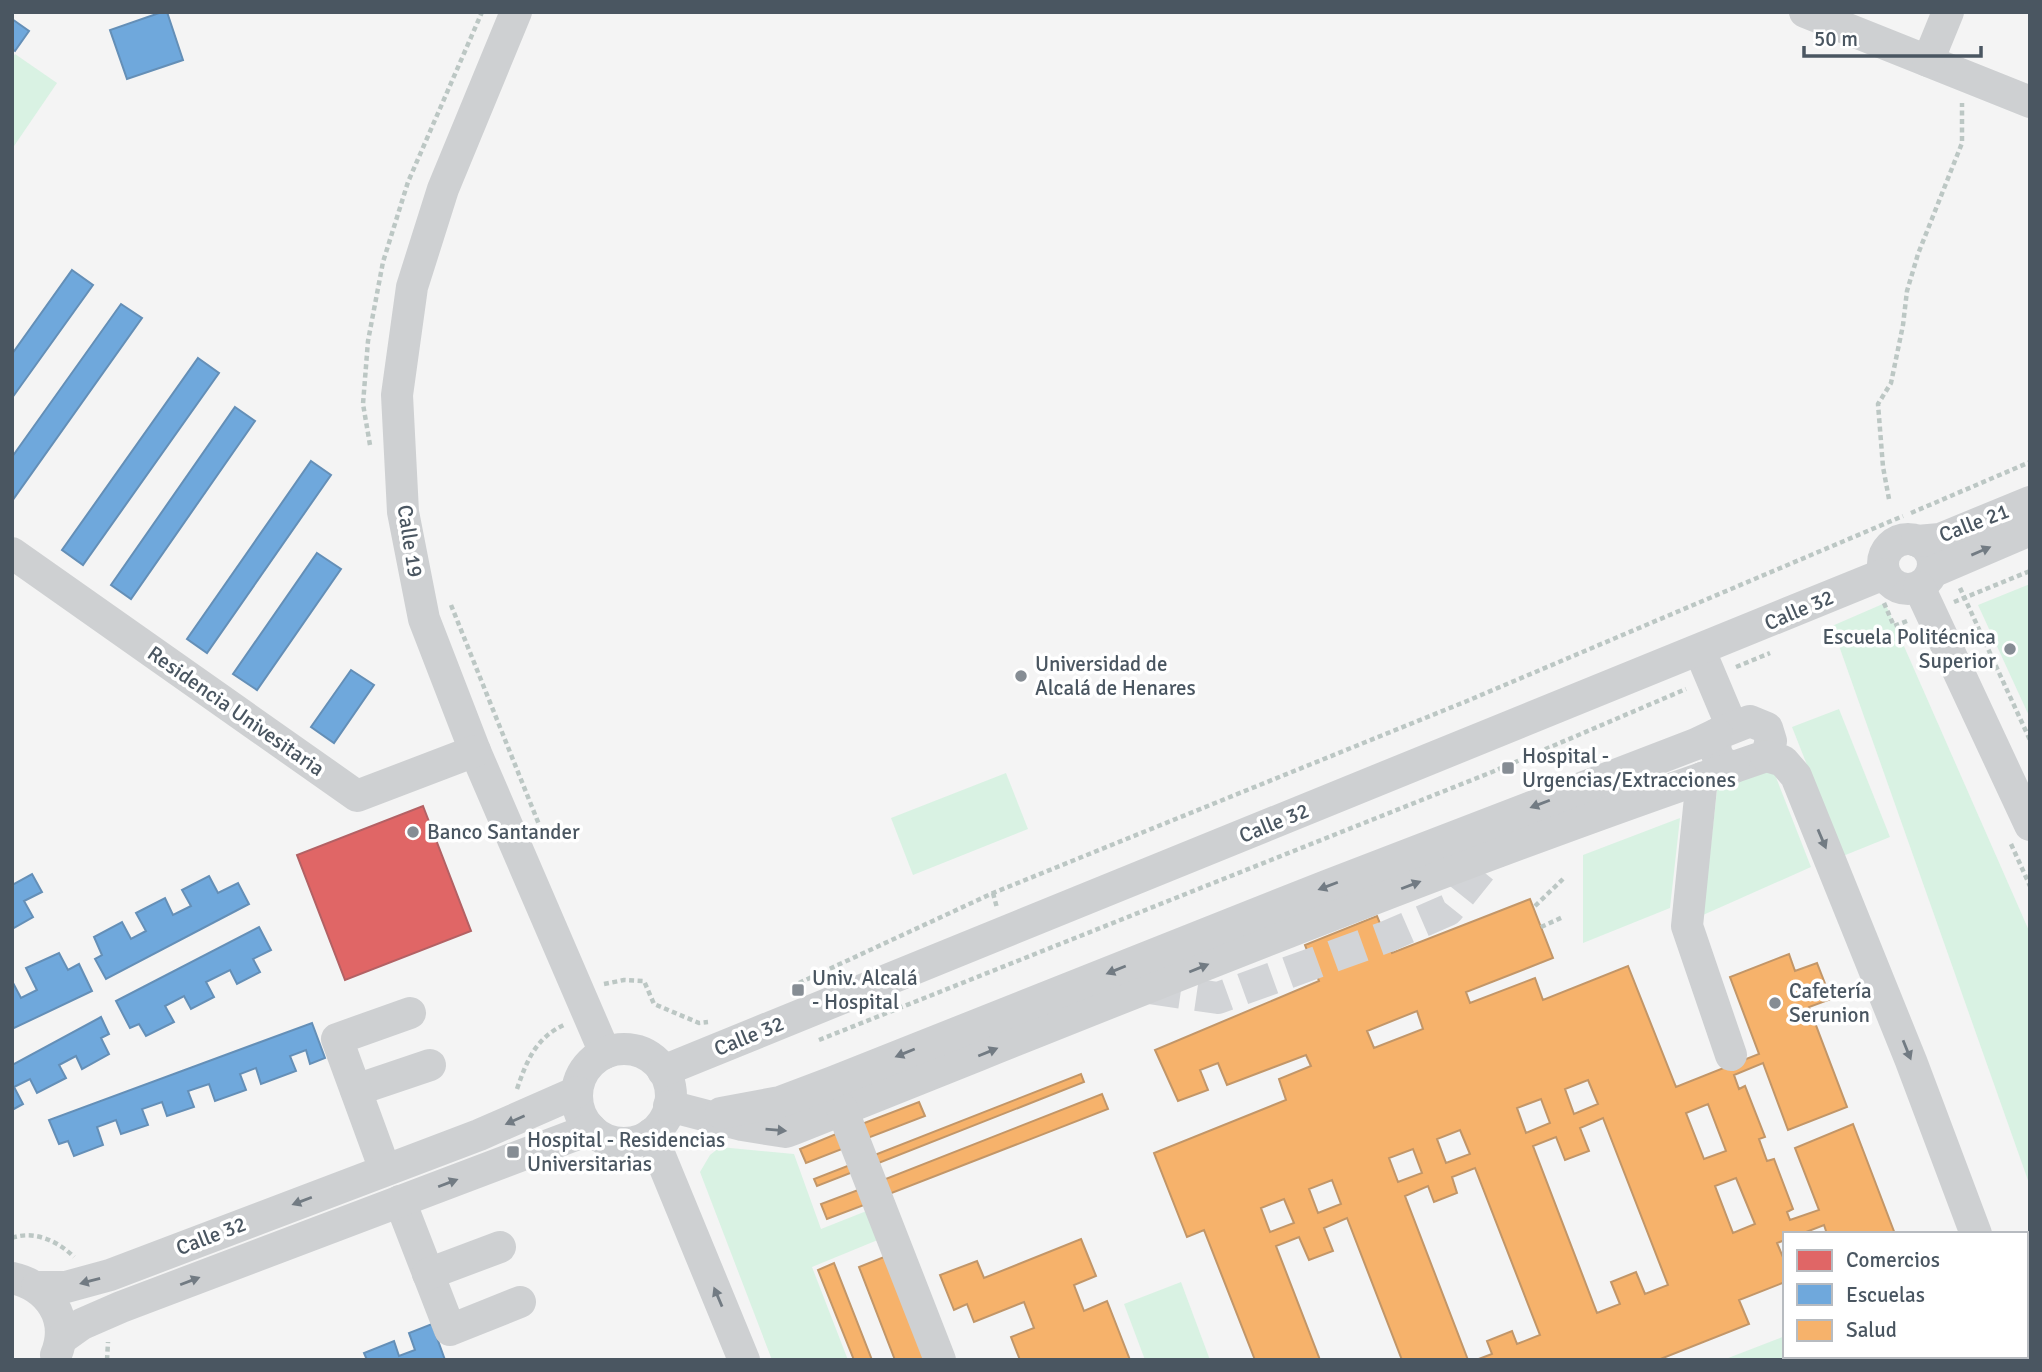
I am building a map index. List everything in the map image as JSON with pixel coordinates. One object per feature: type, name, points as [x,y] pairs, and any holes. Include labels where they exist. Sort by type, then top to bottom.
[{"type":"street","name":"Calle 19","points":[[516,12],[443,189],[412,287],[397,395],[403,512],[424,619],[475,751],[604,1053]]},
{"type":"street","points":[[1928,61],[1948,12]]},
{"type":"street","points":[[1813,14],[2030,102]]},
{"type":"street","name":"Calle 21","points":[[1931,569],[2030,502]]},
{"type":"street","name":"Calle 21","points":[[1931,569],[2030,530]]},
{"type":"street","points":[[1931,569],[1909,590],[1890,583],[1884,575],[1882,565],[1889,547],[1897,541],[1907,539],[1931,569],[2030,825]]},
{"type":"street","name":"Residencia Univesitaria","points":[[12,553],[357,796],[475,751]]},
{"type":"street","name":"Calle 32","points":[[663,1071],[1705,664],[1884,575]]},
{"type":"street","points":[[1705,664],[1724,730],[1715,749],[1720,762],[1734,767]]},
{"type":"street","points":[[709,1115],[780,1102],[833,1082],[1750,721],[1767,728],[1771,741],[1766,756]]},
{"type":"street","points":[[669,1106],[742,1125],[786,1132],[1334,914],[1766,756],[1783,761],[1796,776],[1912,1061],[1975,1232]]},
{"type":"street","points":[[1702,778],[1686,926],[1731,1055]]},
{"type":"street","points":[[385,1170],[337,1039],[410,1013]]},
{"type":"street","points":[[631,1049],[655,1060],[663,1071],[671,1094],[669,1106],[665,1117],[640,1138],[615,1142],[602,1137],[583,1119],[577,1092],[586,1069],[604,1053],[631,1049]]},
{"type":"street","points":[[356,1090],[429,1065]]},
{"type":"street","name":"Calle 32","points":[[24,1282],[66,1287],[110,1275],[479,1135],[577,1092]]},
{"type":"street","points":[[842,1109],[940,1360]]},
{"type":"street","name":"Calle 32","points":[[57,1349],[82,1324],[121,1307],[591,1129]]},
{"type":"street","points":[[640,1138],[722,1360]]},
{"type":"street","points":[[640,1138],[744,1360]]},
{"type":"street","points":[[400,1201],[450,1329],[520,1302]]},
{"type":"street","points":[[428,1274],[500,1247]]},
{"type":"street","points":[[24,1282],[48,1297],[56,1309],[61,1324],[57,1349]]},
{"type":"path","points":[[1889,499],[1883,467],[1878,404],[1891,383],[1907,291],[1918,254],[1962,143],[1962,92]]},
{"type":"path","points":[[796,985],[992,892],[1467,701],[2030,462]]},
{"type":"path","points":[[1874,608],[1885,603],[1894,626],[1931,569],[1927,506]]},
{"type":"path","points":[[1931,569],[1964,598],[2030,740]]},
{"type":"path","points":[[1931,569],[1964,598]]},
{"type":"path","points":[[1964,598],[2030,571]]},
{"type":"path","points":[[450,603],[542,832]]},
{"type":"path","points":[[813,1042],[1466,782],[1705,664],[1772,652]]},
{"type":"path","points":[[1535,906],[1563,879]]},
{"type":"path","points":[[1541,927],[1563,917]]},
{"type":"path","points":[[515,1095],[531,1053],[550,1031],[586,1007],[605,983],[624,979],[644,981],[654,1004],[699,1023],[710,1022]]},
{"type":"path","points":[[12,1238],[24,1234],[56,1241],[73,1255],[78,1263]]},
{"type":"green space","points":[[15,54],[57,83],[12,149],[12,58]]},
{"type":"green space","points":[[2030,584],[2030,718],[1978,605]]},
{"type":"green space","points":[[1885,603],[2030,933],[2030,1186],[1832,626]]},
{"type":"green space","points":[[1839,709],[1890,837],[1843,856],[1792,727]]},
{"type":"green space","points":[[1772,767],[1811,867],[1703,915],[1717,790]]},
{"type":"green space","points":[[1006,773],[1028,829],[913,875],[891,818]]},
{"type":"green space","points":[[1680,818],[1670,908],[1583,943],[1583,855]]},
{"type":"green space","points":[[720,1147],[794,1154],[821,1229],[874,1208],[885,1237],[812,1267],[848,1360],[772,1360],[700,1172],[710,1155]]},
{"type":"green space","points":[[1181,1282],[1210,1360],[1145,1360],[1124,1304]]},
{"type":"green space","points":[[1783,1337],[1783,1358],[1937,1360],[1723,1360]]},
{"type":"building: Comercios","points":[[423,806],[471,931],[345,980],[297,855]]},
{"type":"building: Escuelas","points":[[167,12],[183,60],[127,79],[110,30]]},
{"type":"building: Escuelas","points":[[12,19],[29,31],[15,51],[12,49]]},
{"type":"building: Escuelas","points":[[72,270],[93,285],[12,398],[12,354]]},
{"type":"building: Escuelas","points":[[121,304],[142,318],[12,501],[12,457]]},
{"type":"building: Escuelas","points":[[198,358],[219,373],[83,565],[62,550]]},
{"type":"building: Escuelas","points":[[235,407],[255,421],[131,599],[111,585]]},
{"type":"building: Escuelas","points":[[311,461],[331,475],[207,653],[187,639]]},
{"type":"building: Escuelas","points":[[317,553],[341,569],[257,690],[233,674]]},
{"type":"building: Escuelas","points":[[351,670],[374,685],[334,743],[311,727]]},
{"type":"building: Escuelas","points":[[32,874],[42,892],[24,901],[33,917],[12,929],[12,885]]},
{"type":"building: Escuelas","points":[[209,876],[218,893],[238,883],[249,904],[106,979],[95,959],[102,955],[94,937],[122,922],[131,939],[146,931],[136,913],[165,898],[173,915],[191,906],[182,890]]},
{"type":"building: Escuelas","points":[[259,927],[271,950],[253,959],[260,972],[237,984],[230,970],[206,982],[214,997],[191,1009],[184,996],[165,1006],[174,1022],[146,1036],[139,1024],[130,1028],[116,1001]]},
{"type":"building: Escuelas","points":[[59,953],[68,970],[79,964],[92,991],[12,1029],[12,981],[21,998],[37,990],[26,968]]},
{"type":"building: Escuelas","points":[[101,1017],[109,1034],[101,1038],[109,1054],[82,1069],[76,1056],[59,1065],[66,1078],[37,1093],[30,1079],[14,1087],[23,1104],[12,1110],[12,1065]]},
{"type":"building: Escuelas","points":[[312,1023],[325,1058],[310,1064],[306,1050],[290,1056],[296,1071],[261,1084],[256,1068],[240,1074],[246,1090],[215,1101],[209,1084],[188,1091],[194,1107],[167,1116],[162,1102],[142,1109],[148,1125],[121,1134],[116,1120],[97,1127],[103,1145],[74,1156],[68,1141],[59,1144],[49,1120]]},
{"type":"building: Escuelas","points":[[432,1324],[445,1360],[367,1360],[364,1353],[394,1341],[399,1356],[415,1350],[409,1333]]},
{"type":"building: Salud","points":[[1530,899],[1553,958],[1466,992],[1470,1003],[1535,978],[1543,1000],[1628,966],[1676,1087],[1759,1054],[1730,977],[1789,954],[1795,971],[1817,963],[1831,999],[1809,1007],[1847,1107],[1788,1130],[1763,1063],[1734,1075],[1739,1089],[1745,1086],[1765,1137],[1759,1139],[1767,1161],[1774,1159],[1793,1209],[1787,1212],[1790,1220],[1819,1210],[1795,1148],[1853,1124],[1894,1232],[1826,1232],[1824,1225],[1806,1232],[1783,1232],[1783,1241],[1777,1243],[1783,1257],[1783,1283],[1739,1300],[1749,1324],[1658,1360],[1476,1360],[1492,1354],[1487,1341],[1512,1331],[1517,1344],[1540,1335],[1475,1168],[1452,1177],[1457,1193],[1434,1202],[1428,1186],[1405,1196],[1468,1360],[1402,1360],[1347,1218],[1324,1228],[1333,1251],[1309,1260],[1299,1237],[1276,1246],[1320,1360],[1255,1360],[1204,1230],[1187,1237],[1154,1153],[1286,1100],[1279,1079],[1311,1066],[1306,1055],[1227,1085],[1218,1063],[1200,1070],[1208,1090],[1178,1101],[1155,1050],[1319,981],[1305,945],[1377,916],[1392,953]],"holes":[[[1417,1011],[1423,1029],[1374,1048],[1367,1031]],[[1588,1080],[1598,1104],[1574,1114],[1565,1089]],[[1541,1099],[1550,1123],[1526,1133],[1517,1108]],[[1708,1104],[1726,1151],[1704,1159],[1686,1113]],[[1603,1118],[1668,1285],[1645,1294],[1636,1272],[1611,1282],[1620,1304],[1597,1313],[1533,1146],[1556,1137],[1565,1160],[1589,1151],[1580,1128]],[[1460,1130],[1470,1154],[1446,1163],[1437,1139]],[[1413,1149],[1422,1173],[1398,1182],[1389,1158]],[[1736,1178],[1755,1224],[1733,1233],[1715,1186]],[[1332,1180],[1341,1204],[1318,1213],[1309,1189]],[[1284,1199],[1294,1223],[1270,1232],[1261,1208]]]},
{"type":"building: Salud","points":[[1081,1074],[1084,1082],[876,1164],[872,1156]]},
{"type":"building: Salud","points":[[1102,1094],[1108,1109],[889,1194],[883,1180]]},
{"type":"building: Salud","points":[[919,1102],[925,1116],[865,1139],[859,1125]]},
{"type":"building: Salud","points":[[836,1134],[842,1149],[806,1163],[800,1149]]},
{"type":"building: Salud","points":[[850,1165],[853,1172],[817,1186],[814,1179]]},
{"type":"building: Salud","points":[[858,1190],[864,1205],[827,1219],[821,1204]]},
{"type":"building: Salud","points":[[1081,1239],[1096,1276],[1074,1285],[1084,1311],[1107,1301],[1130,1360],[1020,1360],[1011,1337],[1034,1328],[1024,1302],[974,1322],[967,1304],[954,1310],[940,1275],[977,1261],[984,1278]]},
{"type":"building: Salud","points":[[889,1255],[930,1360],[895,1360],[859,1267]]},
{"type":"building: Salud","points":[[834,1263],[872,1360],[854,1360],[818,1270]]},
{"type":"tunnel","points":[[1149,988],[1218,998],[1386,937],[1448,910],[1493,854]]},
{"type":"place","name":"Escuela Politécnica Superior","points":[[2010,649]]},
{"type":"place","name":"Universidad de Alcalá de Henares","points":[[1021,676]]},
{"type":"place","name":"Hospital - Urgencias/Extracciones","points":[[1508,768]]},
{"type":"place","name":"Banco Santander","points":[[413,832]]},
{"type":"place","name":"Univ. Alcalá - Hospital","points":[[798,990]]},
{"type":"place","name":"Cafetería Serunion","points":[[1775,1003]]},
{"type":"place","name":"Hospital - Residencias Universitarias","points":[[513,1152]]}]
